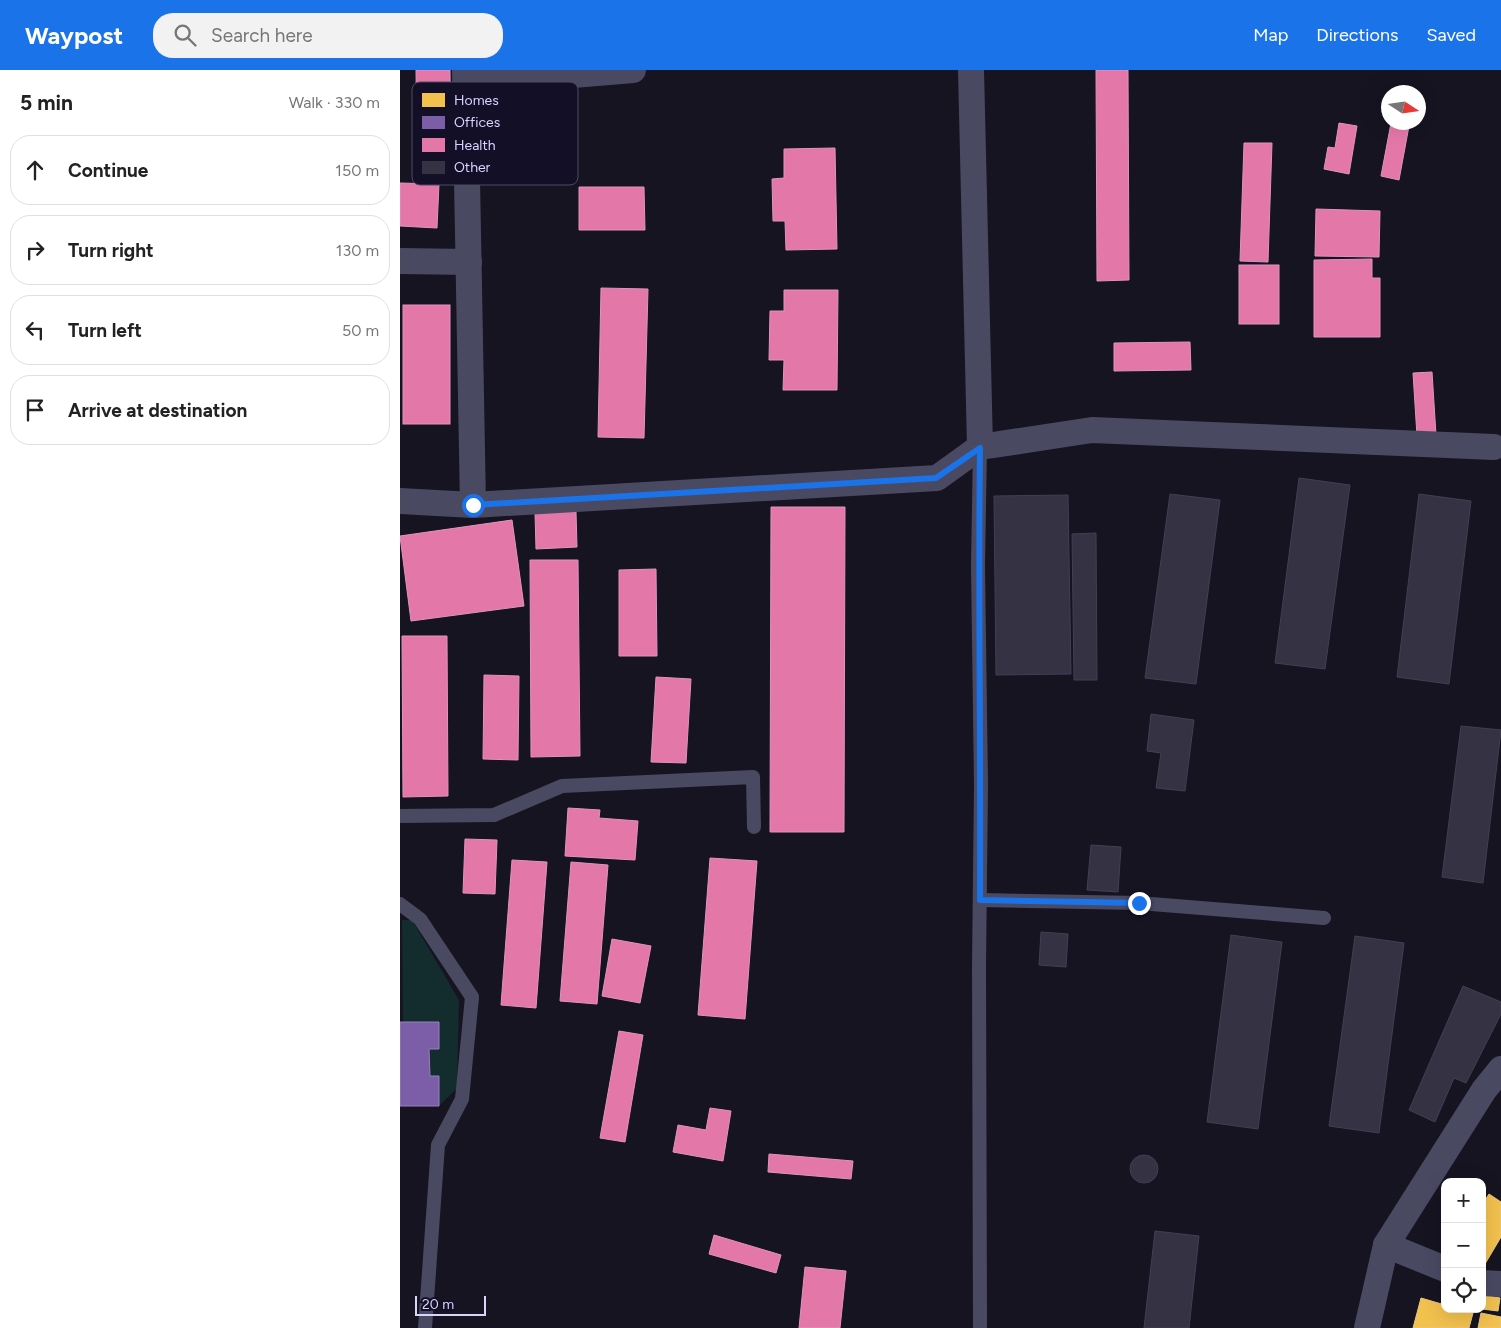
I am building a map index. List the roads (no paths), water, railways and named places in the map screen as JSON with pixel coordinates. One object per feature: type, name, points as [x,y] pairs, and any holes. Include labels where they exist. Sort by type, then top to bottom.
[{"type":"street","points":[[465,77],[634,70]]},
{"type":"street","points":[[971,70],[980,448]]},
{"type":"street","points":[[467,185],[473,505]]},
{"type":"street","points":[[400,261],[469,262]]},
{"type":"street","points":[[400,501],[473,505],[936,478],[980,448],[1092,430],[1494,447]]},
{"type":"street","points":[[1367,1328],[1386,1245],[1484,1090],[1501,1069]]},
{"type":"street","points":[[1386,1245],[1443,1268]]},
{"type":"street","points":[[1486,1282],[1501,1284]]},
{"type":"lane","points":[[980,448],[978,566],[981,785],[980,1328]]},
{"type":"lane","points":[[400,816],[494,815],[562,786],[753,777],[754,827]]},
{"type":"lane","points":[[980,900],[1139,903],[1324,918]]},
{"type":"lane","points":[[400,904],[420,918],[472,997],[462,1099],[438,1145],[425,1328]]}]
